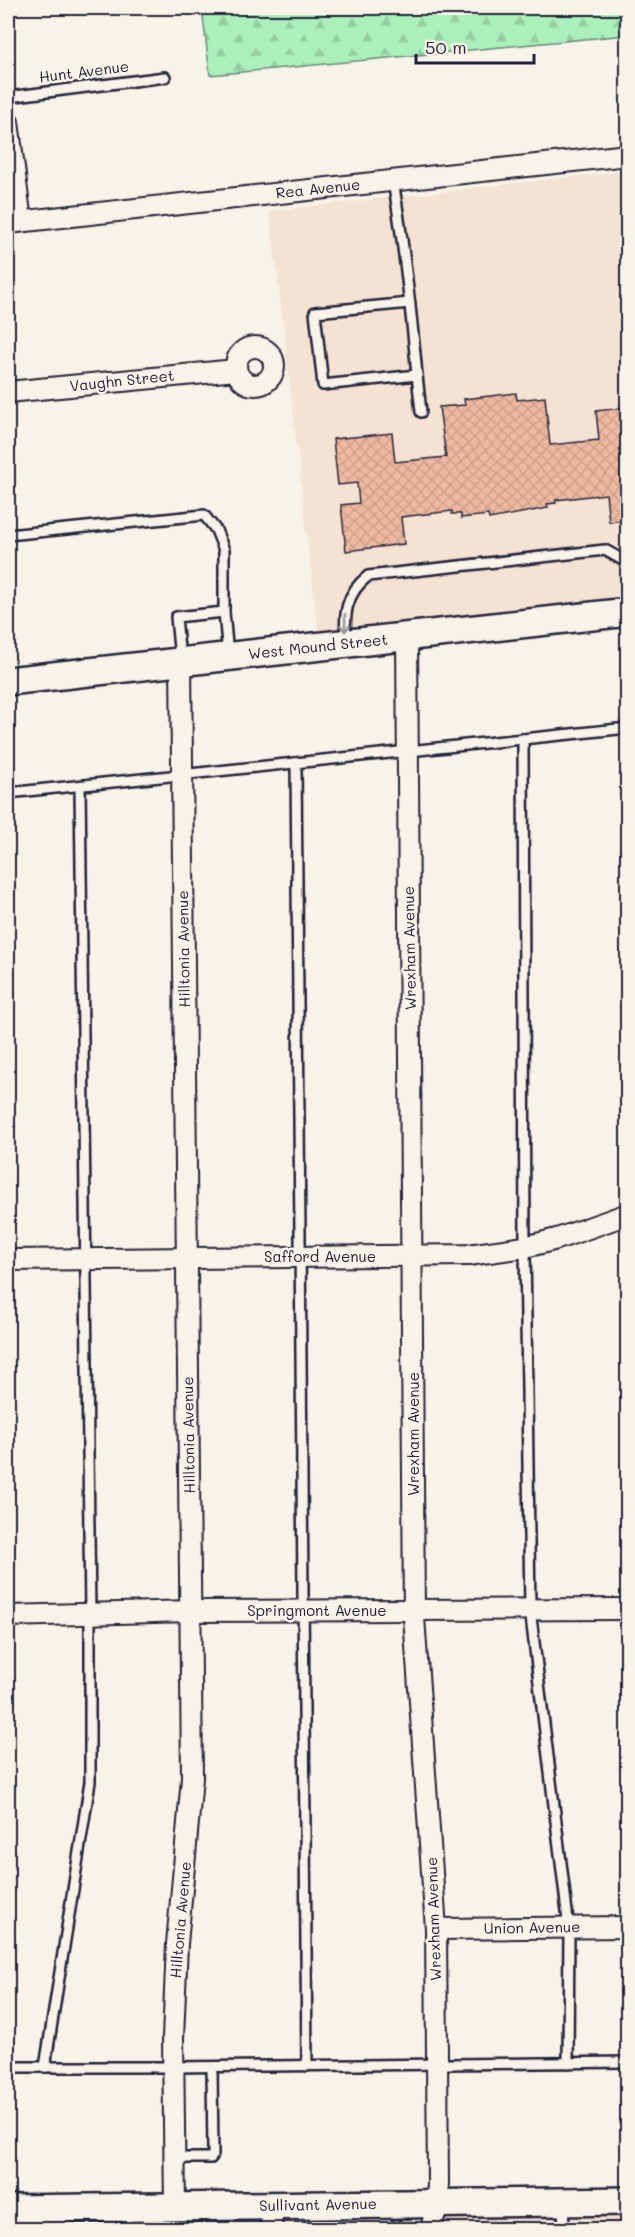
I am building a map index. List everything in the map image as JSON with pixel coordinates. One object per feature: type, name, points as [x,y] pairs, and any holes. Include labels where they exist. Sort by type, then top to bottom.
[{"type":"street","points":[[8,122],[14,222]]},
{"type":"street","name":"Rea Avenue","points":[[14,222],[627,155]]},
{"type":"street","name":"Vaughn Street","points":[[8,392],[236,370]]},
{"type":"street","name":"West Mound Street","points":[[8,681],[627,612]]},
{"type":"street","name":"Wrexham Avenue","points":[[407,637],[415,1610],[436,1929],[437,2065],[434,2216]]},
{"type":"street","name":"Hilltonia Avenue","points":[[175,2208],[173,2067],[177,1944],[192,1778],[181,661]]},
{"type":"street","name":"Safford Avenue","points":[[8,1260],[468,1255],[525,1247],[556,1239],[627,1214]]},
{"type":"street","name":"Springmont Avenue","points":[[8,1616],[191,1611],[627,1609]]},
{"type":"street","name":"Union Avenue","points":[[436,1929],[627,1927]]},
{"type":"street","name":"Sullivant Avenue","points":[[8,2210],[127,2219],[175,2208],[272,2218],[434,2216],[563,2202],[627,2201]]},
{"type":"lane","name":"Hunt Avenue","points":[[8,96],[165,77]]},
{"type":"lane","points":[[393,181],[405,254],[421,412]]},
{"type":"lane","points":[[410,303],[315,312],[324,385],[417,375]]},
{"type":"lane","points":[[8,535],[204,515],[216,530],[224,550],[224,612],[228,656]]},
{"type":"lane","points":[[346,644],[344,619],[347,603],[358,584],[368,576],[605,550],[627,563]]},
{"type":"lane","points":[[181,661],[176,617],[224,612]]},
{"type":"lane","points":[[8,794],[627,729]]},
{"type":"lane","points":[[523,739],[525,1247],[530,1610],[569,1928],[568,2063]]},
{"type":"lane","points":[[296,763],[307,2066]]},
{"type":"lane","points":[[45,2067],[90,1782],[80,786]]},
{"type":"lane","points":[[8,2067],[627,2062]]},
{"type":"lane","points":[[174,2158],[210,2158],[213,2155],[212,2067]]},
{"type":"lane","points":[[563,2202],[564,2229]]},
{"type":"shaded area","points":[[627,171],[627,596],[318,631],[270,211]]},
{"type":"shaded area","points":[[627,2202],[627,2229],[277,2230],[281,2207]]},
{"type":"green space","points":[[202,8],[627,8],[627,35],[210,75]]},
{"type":"building","points":[[516,393],[517,400],[545,397],[550,445],[599,440],[596,411],[628,407],[628,520],[609,522],[606,494],[556,500],[556,503],[547,504],[548,508],[489,519],[488,515],[461,518],[461,514],[452,514],[452,511],[401,517],[404,544],[346,551],[341,505],[359,503],[357,483],[338,485],[333,439],[392,433],[395,462],[446,457],[439,407],[465,405],[464,399]]}]
